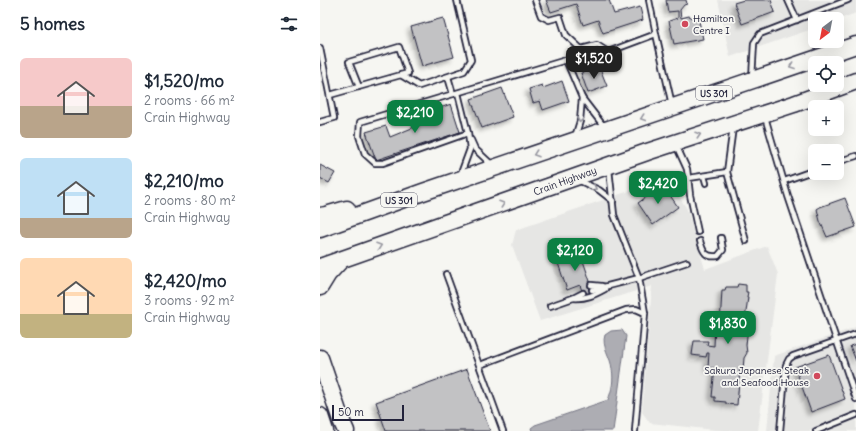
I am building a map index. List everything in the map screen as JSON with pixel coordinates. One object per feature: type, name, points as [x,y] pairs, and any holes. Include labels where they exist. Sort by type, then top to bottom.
[{"type":"highway","name":"US 301","points":[[320,229],[423,192],[856,45]]},
{"type":"highway","name":"Crain Highway","points":[[320,267],[647,152],[764,114],[856,81]]},
{"type":"highway","points":[[320,216],[479,174]]},
{"type":"highway","points":[[320,287],[328,274],[342,259]]},
{"type":"highway","points":[[320,358],[346,431]]},
{"type":"highway","points":[[320,416],[325,431]]},
{"type":"lane","points":[[401,75],[419,86],[464,72],[472,60],[457,0]]},
{"type":"lane","points":[[535,0],[541,16],[549,20],[560,17],[566,35],[581,50]]},
{"type":"lane","points":[[649,0],[672,108]]},
{"type":"lane","points":[[788,0],[797,20]]},
{"type":"lane","points":[[831,0],[833,5]]},
{"type":"lane","points":[[752,81],[754,43],[760,34],[848,0]]},
{"type":"lane","points":[[468,133],[383,163],[374,163],[365,154],[358,136],[360,122],[566,60],[581,50],[597,45],[608,52],[656,34]]},
{"type":"lane","points":[[330,95],[408,73],[399,47],[349,62],[358,87]]},
{"type":"lane","points":[[320,48],[322,66],[330,95],[334,118],[320,122]]},
{"type":"lane","points":[[566,60],[582,98],[602,124],[612,128]]},
{"type":"lane","points":[[448,77],[475,149],[495,168]]},
{"type":"lane","points":[[573,141],[580,121],[582,98]]},
{"type":"lane","points":[[764,114],[784,181],[856,399]]},
{"type":"lane","points":[[733,124],[727,172],[746,241]]},
{"type":"lane","points":[[459,179],[470,150],[468,133]]},
{"type":"lane","points":[[675,144],[687,170],[690,195],[698,232]]},
{"type":"lane","points":[[844,160],[856,156]]},
{"type":"lane","points":[[609,166],[614,215],[639,278],[645,313],[635,431]]},
{"type":"lane","points":[[689,178],[727,172]]},
{"type":"lane","points":[[784,181],[808,172]]},
{"type":"lane","points":[[704,176],[706,184]]},
{"type":"lane","points":[[574,178],[599,190],[613,200]]},
{"type":"lane","points":[[700,241],[702,249],[706,254],[712,257],[718,256],[723,250],[721,238]]},
{"type":"lane","points":[[592,287],[610,286],[687,262]]},
{"type":"lane","points":[[446,274],[503,431]]},
{"type":"lane","points":[[573,298],[581,299],[592,296],[610,286]]},
{"type":"lane","points":[[550,306],[573,298],[582,291]]},
{"type":"lane","points":[[480,365],[626,310],[636,309],[645,313]]},
{"type":"lane","points":[[780,431],[786,365],[789,359],[793,356],[856,334]]},
{"type":"lane","points":[[816,431],[856,416]]},
{"type":"shaded area","points":[[718,0],[856,0],[856,13],[844,17],[844,12],[808,12],[808,30],[730,57]]},
{"type":"shaded area","points":[[667,178],[687,209],[705,269],[767,246],[778,274],[758,431],[724,431],[650,423],[642,412],[652,286],[540,321],[512,245],[516,230]]},
{"type":"shaded area","points":[[856,327],[856,431],[767,431],[774,356]]},
{"type":"shaded area","points":[[622,330],[626,336],[613,431],[532,431],[531,428],[535,425],[608,400],[611,392],[613,373],[604,339],[605,335],[611,331]]},
{"type":"building","points":[[546,0],[609,0],[614,14],[640,7],[643,20],[603,33],[598,20],[583,25],[576,4],[551,12]]},
{"type":"building","name":"Hamilton Centre I","points":[[666,0],[686,0],[687,4],[680,10],[681,18],[689,16],[699,21],[703,39],[674,44],[669,21],[678,18],[678,11],[668,12]]},
{"type":"building","points":[[744,0],[771,0],[775,12],[742,24],[734,3]]},
{"type":"building","points":[[443,18],[454,57],[422,66],[411,27]]},
{"type":"building","points":[[599,66],[607,86],[588,93],[581,73]]},
{"type":"building","points":[[562,81],[569,101],[543,110],[540,101],[533,103],[529,89],[542,85],[543,88]]},
{"type":"building","points":[[502,88],[513,117],[482,128],[471,99]]},
{"type":"building","points":[[451,104],[460,132],[376,160],[366,132],[386,126],[390,137],[429,121],[426,113]]},
{"type":"building","points":[[320,165],[335,173],[329,183],[320,178]]},
{"type":"building","points":[[663,185],[678,207],[653,225],[638,203]]},
{"type":"building","points":[[845,198],[856,227],[827,237],[820,221],[817,209]]},
{"type":"building","points":[[579,249],[594,293],[584,297],[580,285],[567,290],[556,257]]},
{"type":"building","points":[[738,284],[746,285],[746,292],[748,292],[744,327],[748,327],[746,345],[747,353],[744,358],[743,370],[740,369],[737,405],[715,401],[715,397],[712,397],[715,368],[708,368],[709,353],[707,353],[706,357],[692,355],[694,341],[708,341],[707,345],[714,346],[715,324],[720,325],[722,290],[725,290],[726,287],[737,287]]},
{"type":"building","points":[[856,344],[856,361],[850,346]]},
{"type":"building","name":"Sakura Japanese Steak and Seafood House","points":[[829,355],[845,399],[811,412],[795,367]]},
{"type":"building","points":[[467,369],[490,431],[386,431],[376,402]]},
{"type":"place","name":"Hamilton Centre I","points":[[685,24]]},
{"type":"place","name":"Sakura Japanese Steak and Seafood House","points":[[817,376]]}]
